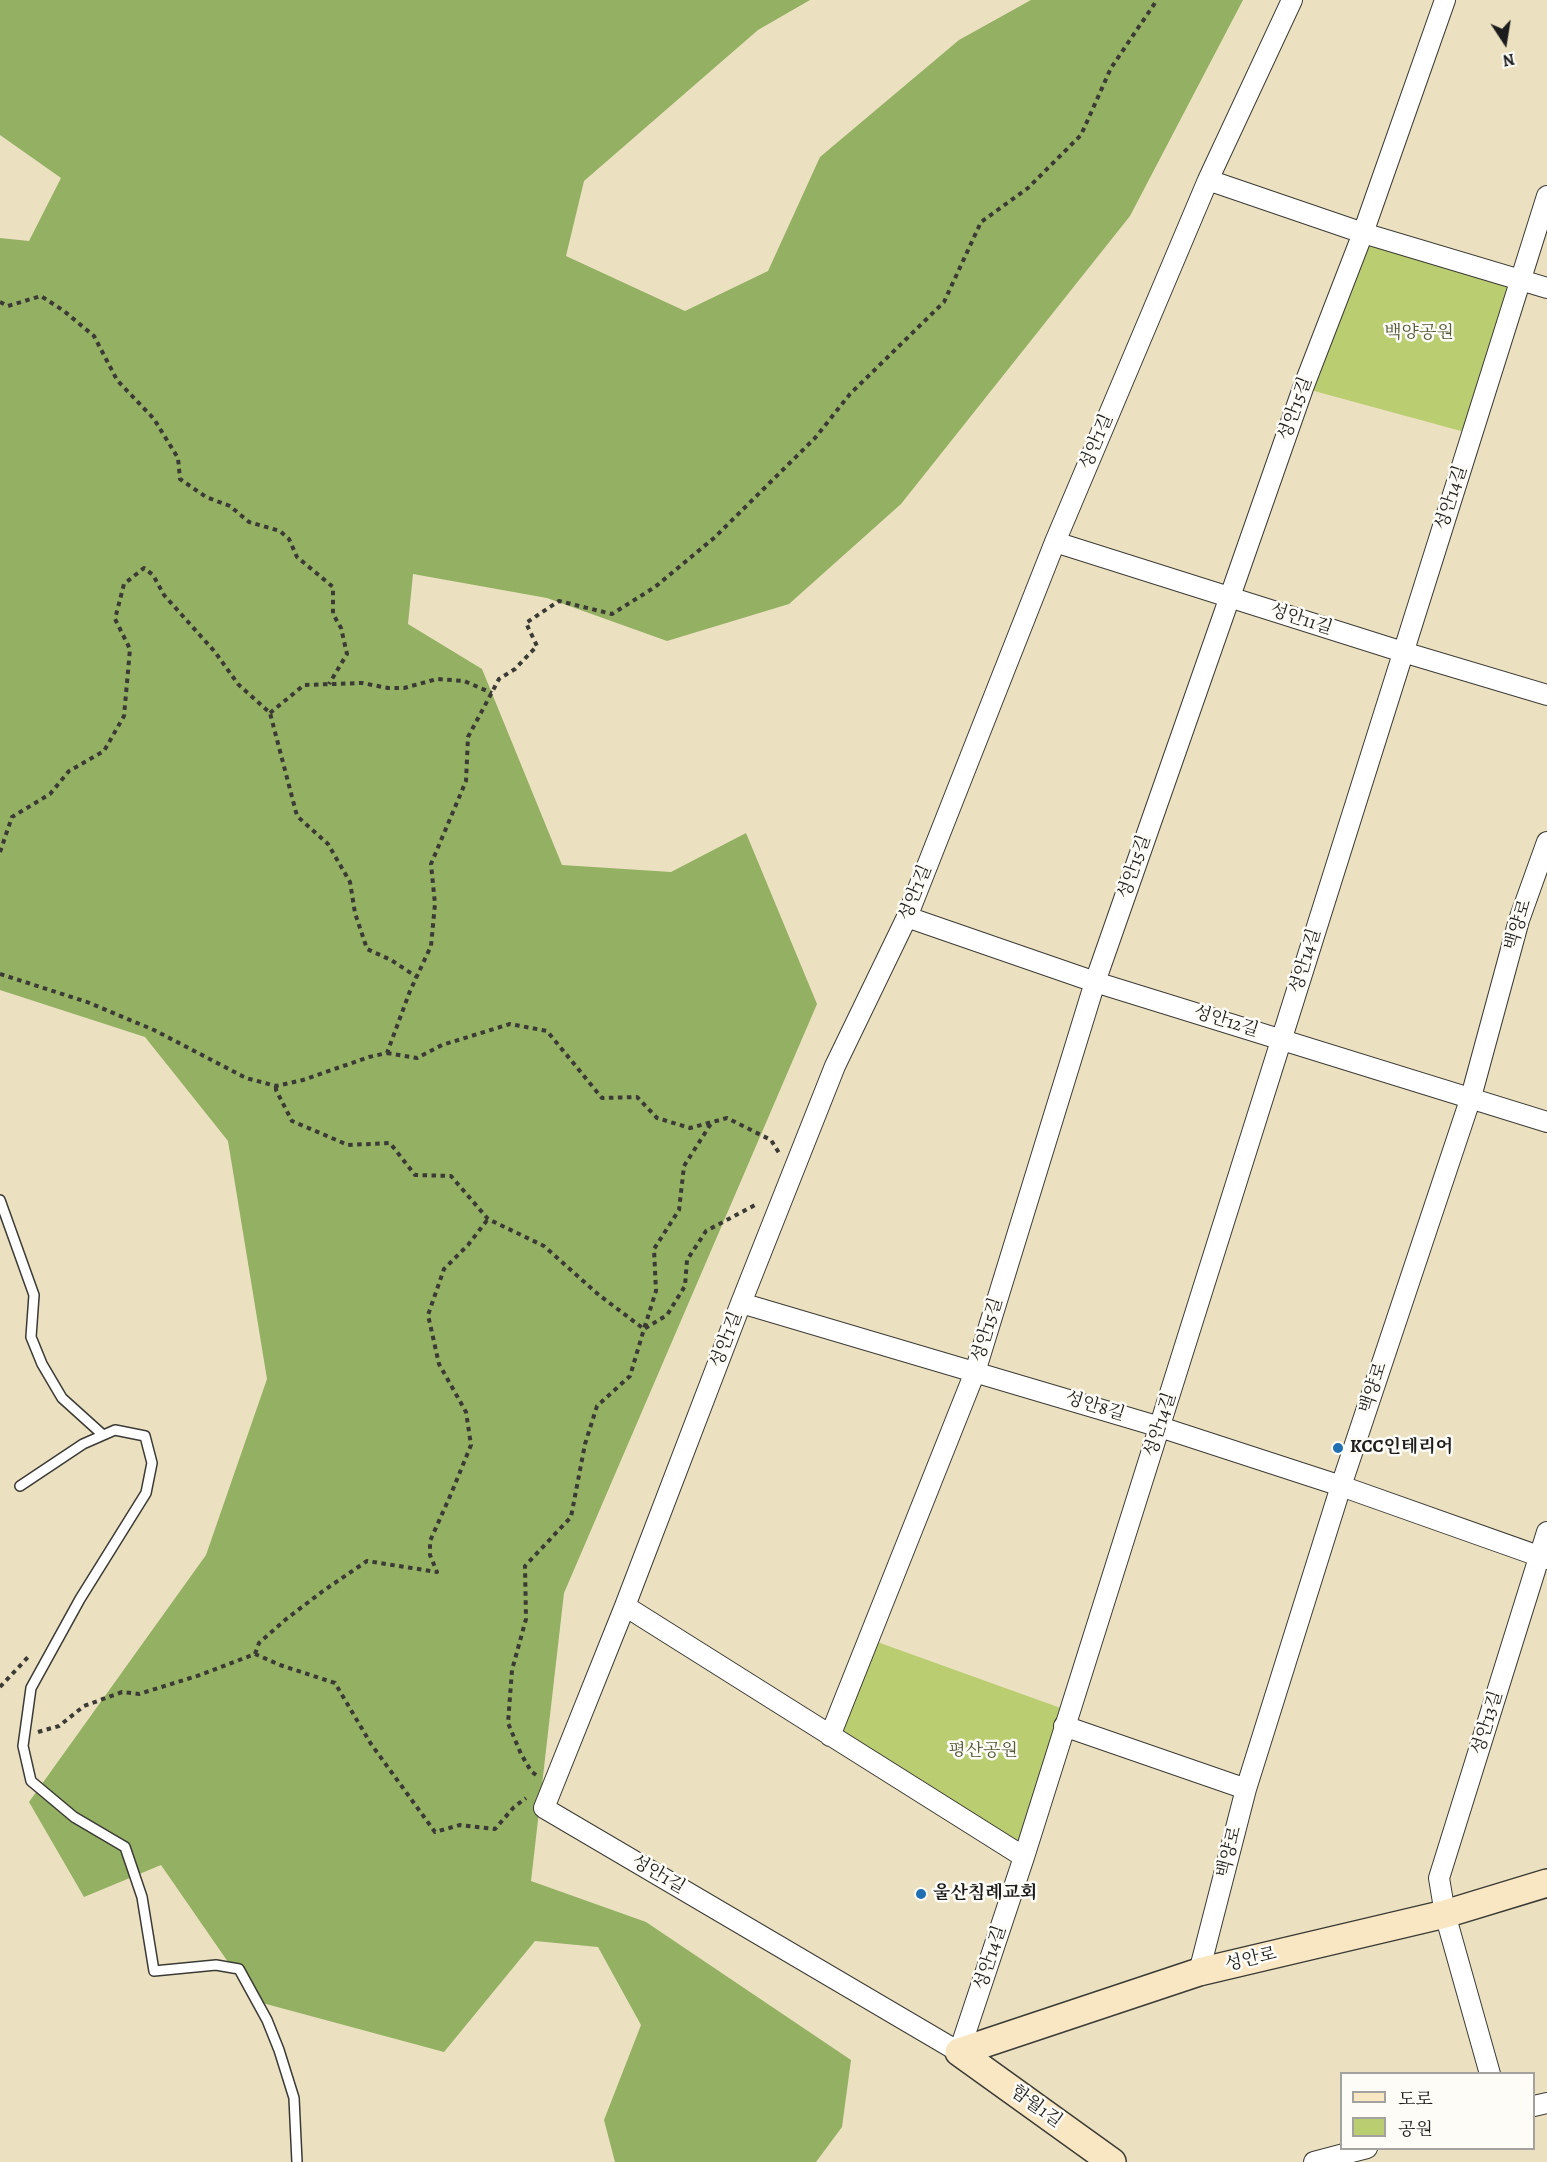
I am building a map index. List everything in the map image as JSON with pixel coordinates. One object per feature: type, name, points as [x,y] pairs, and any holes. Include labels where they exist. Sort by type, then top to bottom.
[{"type":"street","name":"성안1길","points":[[959,2052],[544,1808],[549,1786],[625,1606],[835,1066],[907,917],[1055,542],[1208,180],[1292,0]]},
{"type":"street","name":"성안15길","points":[[830,1736],[975,1372],[1095,982],[1303,388],[1363,233],[1445,0]]},
{"type":"street","points":[[1208,180],[1363,233],[1547,288]]},
{"type":"street","name":"성안14길","points":[[959,2052],[1024,1857],[1547,196]]},
{"type":"street","name":"성안11길","points":[[1055,542],[1547,695]]},
{"type":"street","name":"백양로","points":[[1199,1972],[1246,1789],[1341,1486],[1471,1097],[1519,920],[1547,842]]},
{"type":"street","name":"성안12길","points":[[907,917],[1095,982],[1547,1122]]},
{"type":"street","name":"성안8길","points":[[741,1303],[1160,1427],[1341,1486],[1543,1557]]},
{"type":"street","name":"성안13길","points":[[1490,2072],[1445,1914],[1439,1878],[1543,1557],[1547,1532]]},
{"type":"street","points":[[625,1606],[1024,1857]]},
{"type":"street","points":[[1064,1726],[1246,1789]]},
{"type":"street","name":"성안로","points":[[959,2052],[1199,1972],[1445,1914],[1547,1883]]},
{"type":"street","name":"함월1길","points":[[959,2052],[1112,2162]]},
{"type":"street","points":[[1314,2162],[1359,2150]]},
{"type":"lane","points":[[0,1200],[34,1295],[31,1338],[42,1364],[62,1398],[103,1436]]},
{"type":"lane","points":[[0,1232],[9,1227]]},
{"type":"lane","points":[[20,1486],[75,1449],[116,1430],[145,1436],[152,1463],[146,1493],[80,1599],[31,1688],[23,1746],[31,1781],[74,1817],[125,1847],[142,1897],[154,1971],[216,1965],[239,1969],[267,2020],[294,2098],[297,2162]]},
{"type":"path","points":[[387,1053],[431,945],[435,904],[431,864],[466,781],[468,737],[499,679],[515,669],[537,646],[526,623],[560,601],[612,614],[655,587],[714,538],[815,438],[850,394],[944,302],[981,222],[1028,188],[1081,135],[1111,68],[1157,0]]},
{"type":"path","points":[[0,302],[8,306],[41,296],[94,336],[117,380],[153,419],[178,458],[180,479],[206,497],[230,506],[249,522],[280,531],[289,539],[297,557],[333,587],[333,614],[341,628],[347,654],[329,684]]},
{"type":"path","points":[[0,852],[12,817],[50,794],[69,771],[104,751],[124,716],[130,649],[115,619],[124,584],[144,568],[153,575],[164,595],[215,652],[238,684],[270,713],[297,816],[328,844],[350,882],[355,913],[367,949],[391,960],[417,977]]},
{"type":"path","points":[[270,713],[304,685],[362,683],[388,688],[405,688],[437,679],[464,681],[492,693]]},
{"type":"path","points":[[0,974],[87,1002],[154,1030],[246,1078],[276,1086],[303,1080],[387,1053],[417,1058],[442,1045],[510,1024],[547,1031],[602,1098],[637,1097],[657,1118],[690,1128],[727,1118],[771,1140],[792,1174]]},
{"type":"path","points":[[276,1086],[292,1121],[348,1145],[390,1143],[415,1175],[451,1176],[488,1219],[544,1246],[599,1295],[644,1329]]},
{"type":"path","points":[[25,1732],[38,1732],[59,1725],[84,1706],[122,1692],[139,1694],[200,1675],[255,1654],[280,1665],[335,1683],[371,1744],[435,1832],[460,1825],[495,1829],[514,1807],[549,1786],[531,1771],[508,1723],[512,1671],[526,1618],[525,1566],[571,1517],[585,1444],[597,1406],[630,1376],[656,1292],[654,1249],[679,1210],[684,1166],[712,1122]]},
{"type":"path","points":[[644,1329],[667,1315],[685,1286],[687,1260],[706,1231],[756,1206],[762,1198]]},
{"type":"path","points":[[255,1654],[259,1643],[285,1620],[323,1590],[367,1561],[437,1572],[430,1555],[430,1541],[471,1445],[466,1412],[439,1364],[428,1315],[444,1269],[468,1245],[488,1219]]},
{"type":"green space","points":[[0,0],[810,0],[758,30],[584,181],[566,256],[685,311],[768,271],[820,157],[959,40],[1031,0],[1243,0],[1130,216],[901,504],[789,604],[667,641],[547,598],[413,574],[408,624],[482,669],[562,865],[671,872],[746,833],[817,1004],[564,1593],[531,1881],[646,1922],[851,2060],[842,2127],[816,2162],[615,2162],[604,2120],[641,2025],[598,1947],[535,1941],[444,2052],[255,2001],[161,1865],[84,1897],[29,1802],[206,1555],[267,1379],[228,1141],[145,1037],[0,990],[0,238],[29,241],[61,178],[0,135]]},
{"type":"green space","name":"백양공원","points":[[1363,233],[1522,280],[1472,434],[1303,388]]},
{"type":"green space","name":"평산공원","points":[[869,1639],[1069,1711],[1024,1857],[830,1736]]},
{"type":"place","name":"KCC인테리어","points":[[1338,1448]]},
{"type":"place","name":"울산침례교회","points":[[921,1894]]}]
